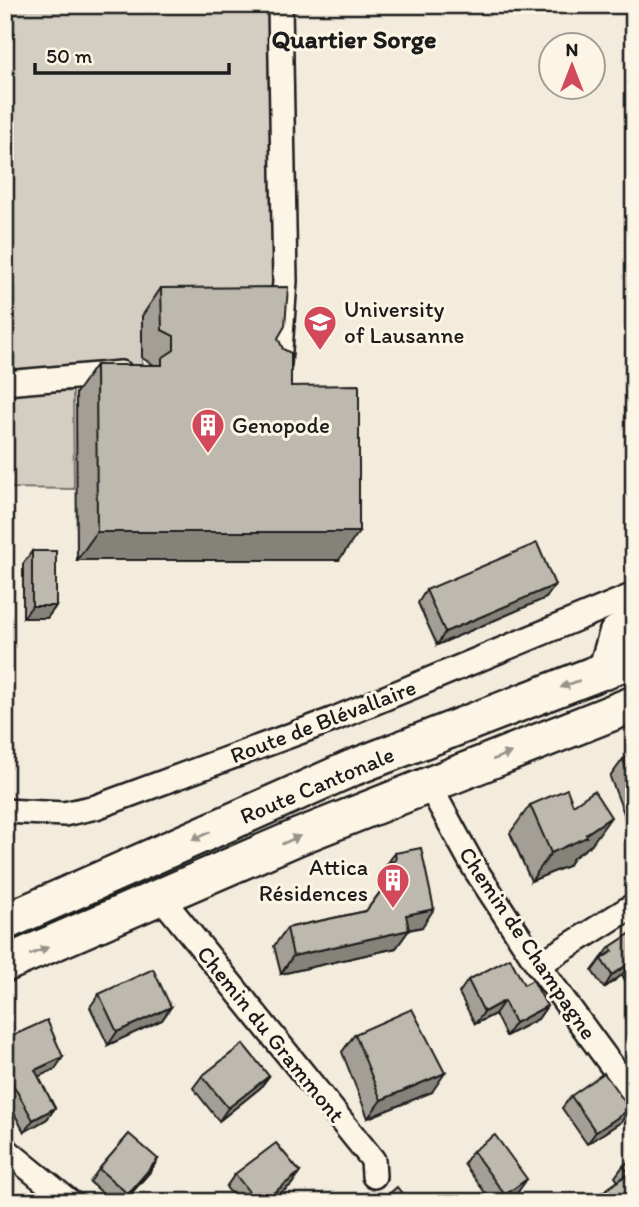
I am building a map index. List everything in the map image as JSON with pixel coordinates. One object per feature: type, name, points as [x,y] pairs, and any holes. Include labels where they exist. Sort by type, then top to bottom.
[{"type":"main road","points":[[546,739],[588,708],[625,673],[618,634],[634,623]]},
{"type":"main road","name":"Route Cantonale","points":[[5,922],[352,768],[625,673]]},
{"type":"main road","name":"Route Cantonale","points":[[5,964],[300,836],[634,704]]},
{"type":"street","points":[[272,367],[279,364],[285,281],[280,5]]},
{"type":"street","points":[[5,383],[142,372]]},
{"type":"street","name":"Route de Blévallaire","points":[[5,811],[64,814],[96,807],[332,720],[634,595]]},
{"type":"street","name":"Chemin de Champagne","points":[[429,785],[475,869],[538,965],[634,1096]]},
{"type":"street","name":"Chemin du Grammont","points":[[160,896],[373,1160],[374,1176]]},
{"type":"street","points":[[538,965],[634,905]]},
{"type":"street","points":[[5,1149],[70,1202]]},
{"type":"shaded area","points":[[5,5],[280,5],[285,281],[271,315],[142,316],[142,372],[5,383]]},
{"type":"shaded area","points":[[73,391],[74,489],[7,488],[6,392]]},
{"type":"building","name":"Genopode","points":[[288,287],[285,326],[278,338],[283,349],[291,353],[291,386],[359,385],[359,532],[97,532],[96,365],[162,365],[162,358],[174,350],[174,336],[162,330],[161,288]]},
{"type":"building","points":[[537,543],[555,585],[445,632],[426,590]]},
{"type":"building","points":[[32,551],[56,551],[56,606],[32,606]]},
{"type":"building","points":[[634,755],[634,789],[623,759]]},
{"type":"building","points":[[567,789],[573,805],[594,791],[611,817],[586,834],[587,837],[551,853],[530,805]]},
{"type":"building","points":[[421,848],[434,909],[406,915],[409,930],[293,956],[287,928],[366,911],[393,875],[391,862],[396,860],[395,853]]},
{"type":"building","points":[[634,931],[634,967],[631,962],[612,975],[601,959],[613,951],[610,947]]},
{"type":"building","points":[[510,958],[524,985],[533,980],[547,1006],[515,1023],[504,1001],[484,1012],[468,980]]},
{"type":"building","points":[[153,969],[171,1007],[117,1032],[99,994]]},
{"type":"building","points":[[412,1009],[445,1073],[381,1100],[355,1034]]},
{"type":"building","points":[[47,1020],[63,1057],[35,1070],[55,1108],[33,1120],[11,1081],[8,1082],[5,1077],[5,1039]]},
{"type":"building","points":[[243,1044],[269,1076],[228,1108],[202,1076]]},
{"type":"building","points":[[604,1073],[630,1109],[596,1132],[571,1096]]},
{"type":"building","points":[[129,1134],[158,1159],[128,1194],[99,1169]]},
{"type":"building","points":[[495,1135],[527,1179],[505,1195],[473,1151]]},
{"type":"building","points":[[276,1143],[300,1172],[262,1202],[257,1202],[235,1174]]},
{"type":"building","points":[[634,1158],[634,1202],[589,1202],[629,1173],[623,1166]]},
{"type":"building","points":[[397,1187],[409,1202],[380,1202]]},
{"type":"place","name":"University of Lausanne","points":[[320,352]]},
{"type":"place","name":"Genopode","points":[[208,455]]},
{"type":"place","name":"Attica Résidences","points":[[393,910]]},
{"type":"district","name":"Quartier Sorge","points":[[354,39]]}]
